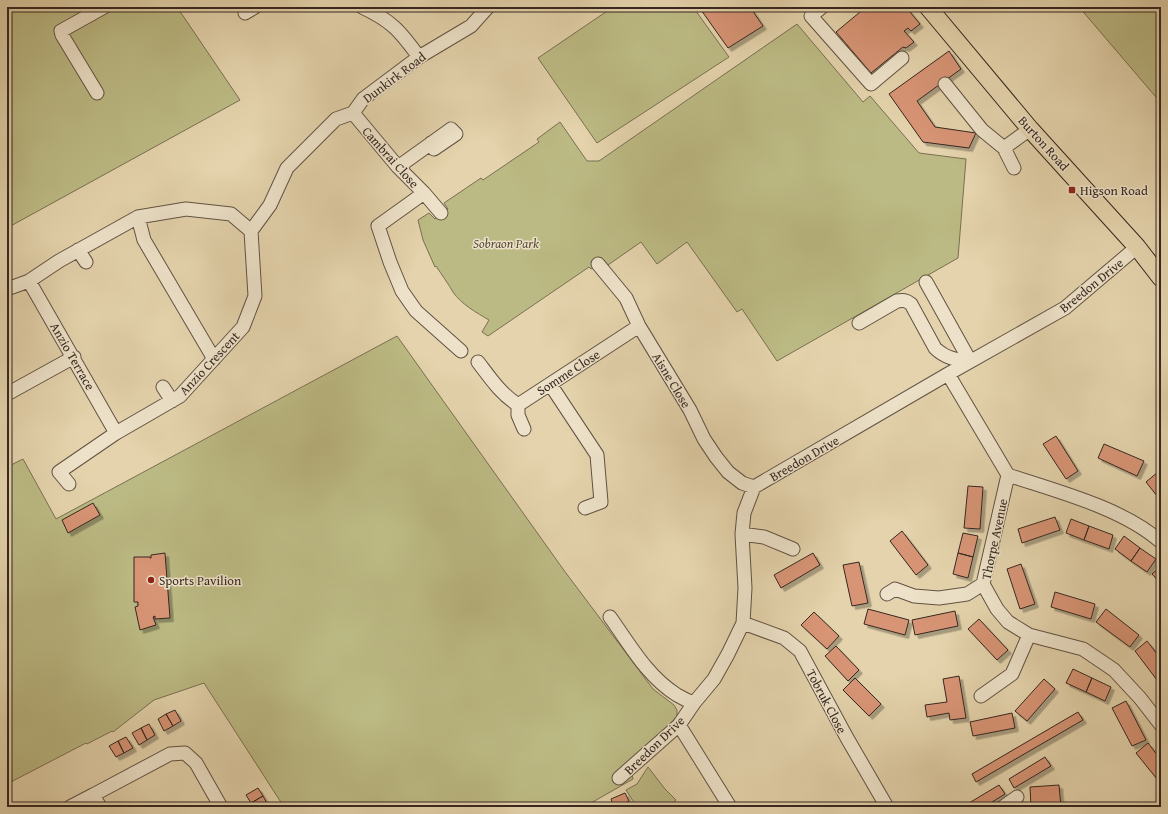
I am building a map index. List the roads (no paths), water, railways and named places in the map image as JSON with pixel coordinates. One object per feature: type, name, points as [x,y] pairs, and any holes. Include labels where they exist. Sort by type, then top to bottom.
[{"type":"main road","name":"Burton Road","points":[[928,7],[1030,129],[1137,247],[1161,278]]},
{"type":"street","points":[[97,93],[61,31],[104,7]]},
{"type":"street","points":[[362,7],[377,14],[392,24],[404,36],[419,57]]},
{"type":"street","name":"Dunkirk Road","points":[[251,230],[270,205],[287,168],[336,120],[352,113],[363,99],[419,57],[471,26],[488,7]]},
{"type":"street","points":[[822,7],[811,16],[871,84],[902,58]]},
{"type":"street","points":[[945,84],[982,130],[1004,148],[1014,168]]},
{"type":"street","name":"Cambrai Close","points":[[352,113],[398,167],[424,193],[378,226],[390,262],[402,291],[416,311],[461,351]]},
{"type":"street","points":[[1004,148],[1030,129]]},
{"type":"street","points":[[398,167],[431,143]]},
{"type":"street","points":[[424,193],[441,213]]},
{"type":"street","points":[[7,289],[29,280],[59,260],[138,217],[186,209],[224,213],[231,214],[251,230]]},
{"type":"street","points":[[138,217],[144,240],[214,358]]},
{"type":"street","name":"Anzio Crescent","points":[[69,484],[59,472],[116,433],[180,396],[243,327],[255,296],[251,230]]},
{"type":"street","name":"Breedon Drive","points":[[619,778],[679,725],[694,703],[714,679],[728,654],[742,623],[745,588],[742,534],[744,513],[754,487],[1065,308],[1137,247]]},
{"type":"street","points":[[78,250],[86,262]]},
{"type":"street","name":"Aisne Close","points":[[598,264],[626,298],[639,326],[690,410],[704,439],[716,457],[728,472],[742,483],[754,487]]},
{"type":"street","name":"Anzio Terrace","points":[[29,280],[74,356],[116,433]]},
{"type":"street","points":[[926,282],[970,362]]},
{"type":"street","points":[[859,323],[897,301],[907,301],[911,304],[935,348],[940,354],[955,360],[970,362]]},
{"type":"street","name":"Somme Close","points":[[518,405],[639,326]]},
{"type":"street","points":[[7,394],[74,356]]},
{"type":"street","points":[[478,362],[495,385],[518,405],[518,415],[524,429]]},
{"type":"street","points":[[948,374],[1008,475],[1107,509],[1151,533],[1161,542]]},
{"type":"street","points":[[550,384],[597,456],[601,502],[584,508]]},
{"type":"street","points":[[163,387],[172,401]]},
{"type":"street","name":"Thorpe Avenue","points":[[1008,475],[983,584],[997,609],[1008,622],[1029,635],[1083,650],[1114,670],[1140,698],[1161,725]]},
{"type":"street","points":[[742,534],[764,537],[793,549]]},
{"type":"street","points":[[887,594],[895,589],[914,596],[946,597],[967,594],[983,584]]},
{"type":"street","points":[[610,617],[638,658],[654,677],[677,695],[694,703]]},
{"type":"street","name":"Tobruk Close","points":[[742,623],[784,638],[800,651],[847,738],[887,807]]},
{"type":"street","points":[[982,696],[1012,674],[1029,635]]},
{"type":"street","points":[[679,725],[730,807]]},
{"type":"street","points":[[70,807],[170,754],[185,753],[196,763],[221,807]]},
{"type":"street","points":[[94,795],[100,807]]},
{"type":"street","points":[[1003,807],[1017,797]]},
{"type":"place","name":"Higson Road","points":[[1072,190]]},
{"type":"place","name":"Sports Pavilion","points":[[151,580]]},
{"type":"park label","name":"Sobraon Park","points":[[506,243]]}]
